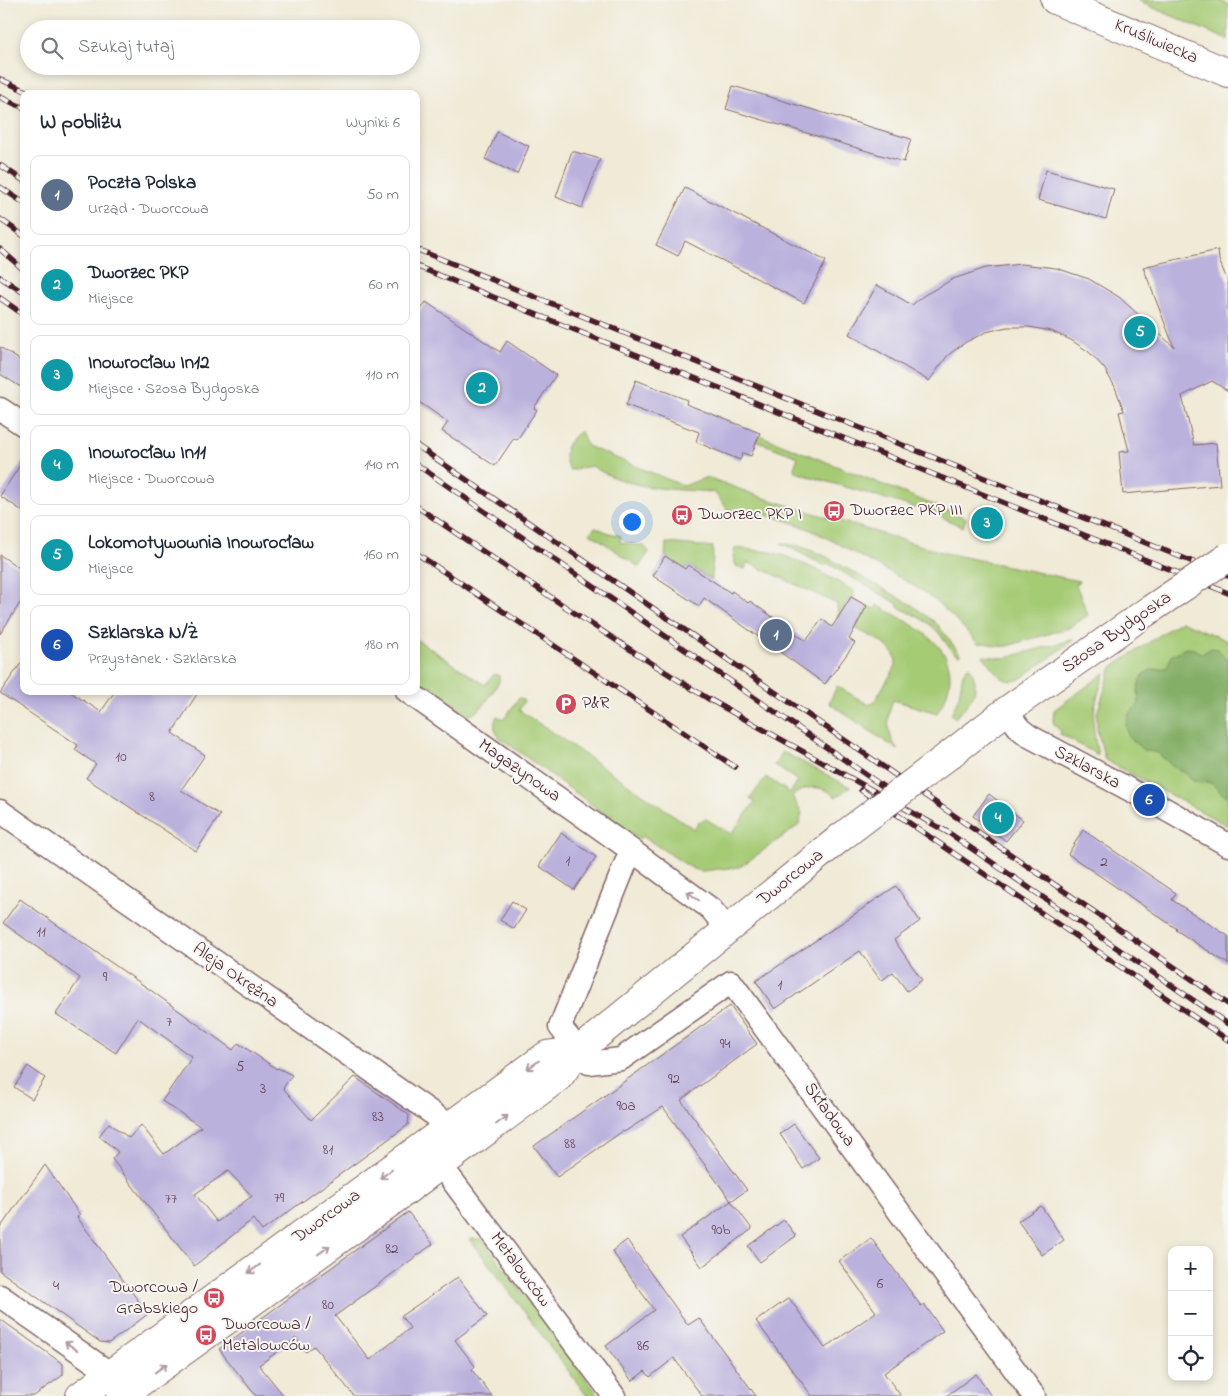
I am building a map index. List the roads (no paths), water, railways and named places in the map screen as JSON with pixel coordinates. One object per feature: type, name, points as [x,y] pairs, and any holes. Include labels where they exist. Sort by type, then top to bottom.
[{"type":"main road","name":"Kruśliwiecka","points":[[1055,0],[1228,73]]},
{"type":"main road","name":"Szosa Bydgoska","points":[[1006,711],[1228,557]]},
{"type":"main road","name":"Dworcowa","points":[[80,1396],[119,1388],[455,1139],[547,1055],[578,1050],[840,838],[1006,711]]},
{"type":"street","points":[[0,409],[20,422]]},
{"type":"street","name":"Magazynowa","points":[[413,695],[711,909],[728,930]]},
{"type":"street","name":"Szklarska","points":[[1006,711],[1020,729],[1029,736],[1149,800],[1228,845]]},
{"type":"street","name":"Aleja Okrężna","points":[[0,811],[436,1116],[455,1139]]},
{"type":"street","points":[[578,1050],[560,1028],[631,850]]},
{"type":"street","name":"Składowa","points":[[578,1050],[589,1063],[621,1059],[731,982],[1034,1396]]},
{"type":"street","name":"Metalowców","points":[[433,1155],[614,1396]]},
{"type":"street","points":[[0,1296],[119,1388]]},
{"type":"railway","points":[[0,79],[23,90]]},
{"type":"railway","points":[[0,97],[20,106]]},
{"type":"railway","points":[[0,165],[20,178]]},
{"type":"railway","points":[[0,187],[20,200]]},
{"type":"railway","points":[[0,219],[20,233]]},
{"type":"railway","points":[[0,249],[20,266]]},
{"type":"railway","points":[[420,251],[1228,576]]},
{"type":"railway","points":[[420,268],[1228,593]]},
{"type":"railway","points":[[0,277],[20,290]]},
{"type":"railway","points":[[0,298],[20,312]]},
{"type":"railway","points":[[420,448],[1228,1004]]},
{"type":"railway","points":[[420,467],[891,792]]},
{"type":"railway","points":[[420,509],[597,628],[707,698],[949,833],[1228,1024]]},
{"type":"railway","points":[[420,556],[735,767]]},
{"type":"railway","points":[[861,790],[1228,1040]]},
{"type":"place","name":"Lokomotywownia Inowrocław","points":[[1140,332]]},
{"type":"place","name":"Dworzec PKP","points":[[482,388]]},
{"type":"place","name":"Dworzec PKP III","points":[[834,511]]},
{"type":"place","name":"Dworzec PKP I","points":[[682,515]]},
{"type":"place","name":"Inowrocław In12","points":[[987,523]]},
{"type":"place","name":"Poczta Polska","points":[[776,635]]},
{"type":"place","name":"P&R","points":[[566,704]]},
{"type":"place","name":"Szklarska N/Ż","points":[[1149,800]]},
{"type":"place","name":"Inowrocław In11","points":[[998,818]]},
{"type":"place","name":"Dworcowa / Grabskiego","points":[[214,1298]]},
{"type":"place","name":"Dworcowa / Metalowców","points":[[206,1335]]}]
